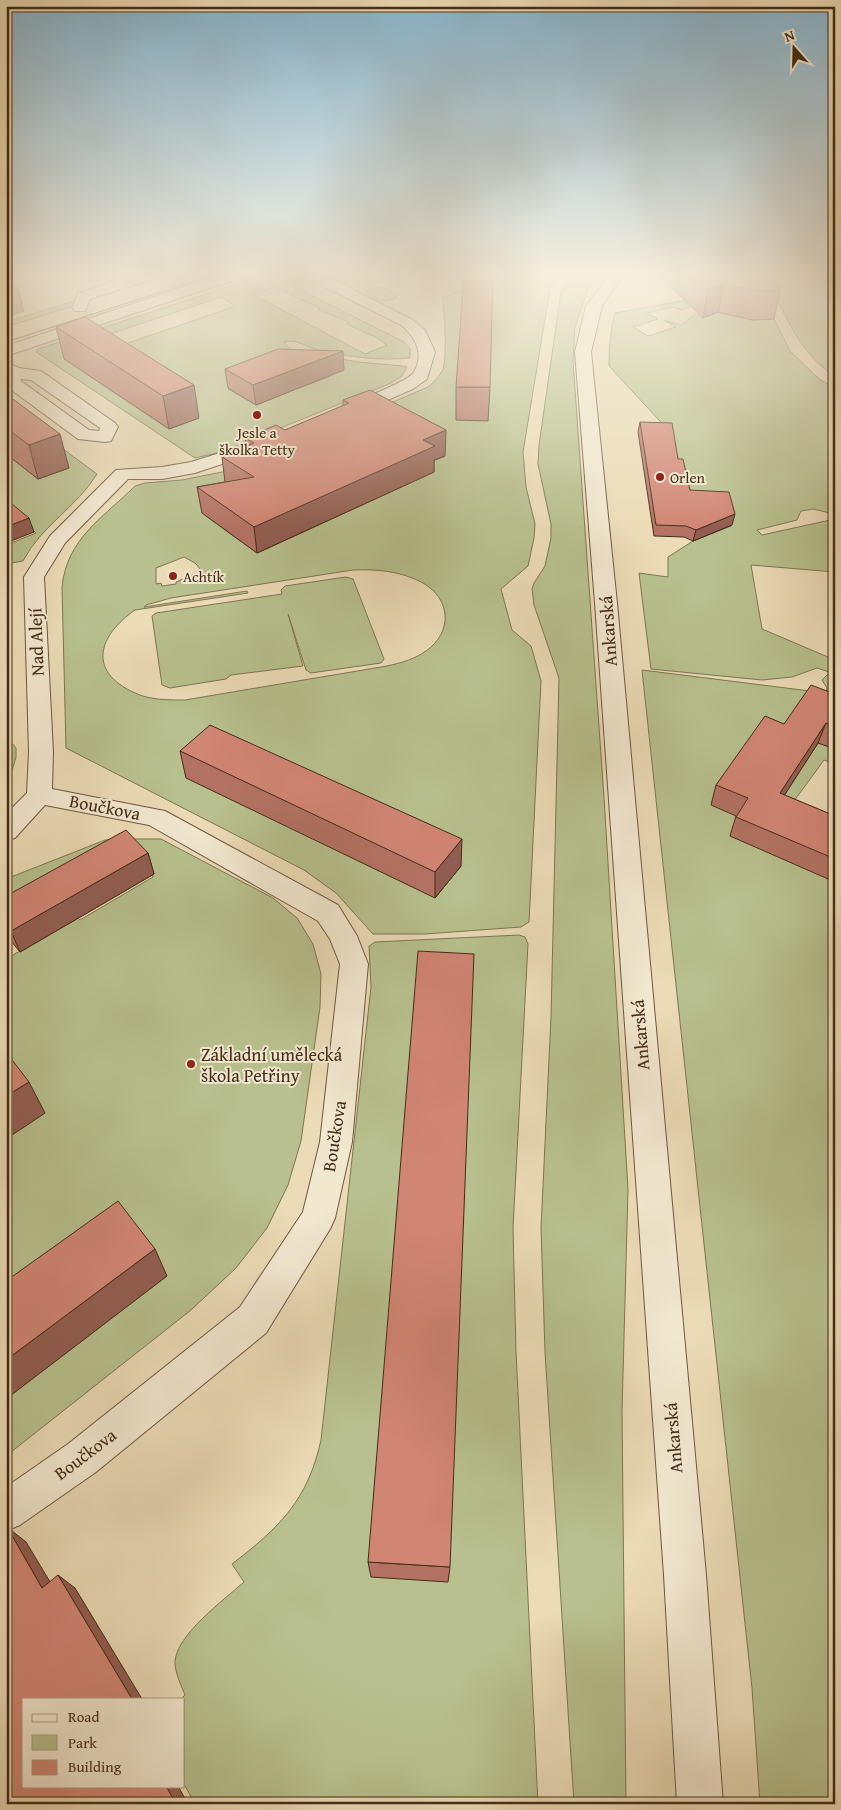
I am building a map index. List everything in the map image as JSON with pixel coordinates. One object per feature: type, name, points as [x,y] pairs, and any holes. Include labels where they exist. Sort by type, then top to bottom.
[{"type":"street","points":[[335,415],[400,388],[420,375],[425,359]]},
{"type":"street","name":"Ankarská","points":[[584,359],[606,602],[684,1565],[700,1804]]},
{"type":"street","points":[[10,370],[12,382],[84,435],[115,454],[162,473],[195,467],[274,440]]},
{"type":"street","name":"Nad Alejí","points":[[39,795],[41,752],[34,577],[115,454]]},
{"type":"street","points":[[6,831],[39,795]]},
{"type":"street","name":"Boučkova","points":[[6,1511],[82,1458],[253,1320],[300,1250],[318,1218],[336,1142],[354,964],[343,936],[328,913],[156,817],[39,795]]},
{"type":"green space","points":[[47,359],[344,359],[407,367],[402,376],[389,384],[221,452],[195,458]],"holes":[[[303,360],[331,376],[310,384],[304,381],[278,396],[256,405],[228,389]]]},
{"type":"green space","points":[[444,359],[538,359],[523,452],[526,487],[535,524],[534,538],[528,566],[501,589],[512,630],[531,646],[541,681],[529,922],[521,927],[425,934],[373,934],[336,893],[304,870],[66,748],[62,587],[65,570],[79,542],[99,519],[135,486],[145,483],[182,480],[222,472],[304,440],[428,387],[440,374]],"holes":[[[445,456],[423,466],[434,472],[257,553],[206,516]],[[184,557],[195,563],[202,571],[176,582],[176,584],[162,586],[161,583],[156,584],[156,568]],[[353,570],[398,573],[415,579],[432,590],[439,598],[445,616],[441,635],[435,643],[417,656],[397,664],[185,700],[166,700],[135,693],[119,684],[109,674],[104,664],[103,653],[106,641],[113,630],[135,610],[248,593],[247,591],[144,607],[146,605],[171,598]]]},
{"type":"green space","points":[[551,359],[573,359],[604,797],[628,1189],[622,1412],[626,1804],[574,1804],[545,1352],[541,1228],[551,1017],[559,678],[534,605],[532,589],[545,566],[551,538],[551,524],[538,464]]},
{"type":"green space","points":[[609,359],[799,359],[819,379],[835,388],[835,512],[830,513],[813,509],[801,511],[797,520],[757,530],[762,535],[835,519],[835,572],[751,565],[762,629],[835,660],[835,674],[817,668],[792,677],[762,680],[651,669],[639,573],[668,577],[668,557],[693,541],[731,526],[690,500],[671,433],[609,366]]},
{"type":"green space","points":[[835,359],[835,376],[824,368],[815,360]]},
{"type":"green space","points":[[6,407],[97,474],[80,497],[39,537],[23,561],[6,564],[6,545],[36,533],[6,507],[6,454],[38,479],[69,467]]},
{"type":"green space","points":[[346,577],[353,579],[384,659],[381,663],[311,673],[306,670],[288,614],[303,666],[231,675],[226,679],[170,688],[162,685],[152,616],[156,613],[282,594],[281,590],[285,586]]},
{"type":"green space","points":[[642,670],[826,693],[827,688],[822,680],[828,674],[835,677],[835,716],[742,818],[835,882],[835,1804],[760,1804],[752,1688]]},
{"type":"green space","points":[[6,736],[16,748],[16,757],[6,792]]},
{"type":"green space","points":[[818,743],[835,749],[835,764],[824,760],[786,812],[773,813]]},
{"type":"green space","points":[[161,839],[273,898],[297,918],[313,944],[321,974],[320,1007],[301,1141],[288,1185],[267,1228],[236,1268],[191,1310],[6,1456],[6,1399],[167,1276],[6,1321],[6,1139],[45,1113],[6,1081],[6,959],[78,918],[80,920],[153,877],[153,874],[6,922],[6,879],[105,840]]},
{"type":"green space","points":[[519,935],[525,937],[528,944],[513,1228],[516,1352],[538,1804],[195,1804],[185,1786],[185,1698],[182,1698],[185,1695],[176,1670],[177,1652],[183,1641],[202,1619],[244,1582],[232,1564],[277,1525],[300,1496],[308,1480],[321,1440],[371,987],[369,946],[375,942]]},
{"type":"building","points":[[106,359],[153,359],[194,385],[163,396]]},
{"type":"building","points":[[250,359],[321,359],[253,385],[225,369]]},
{"type":"building","points":[[458,359],[491,359],[490,387],[456,387]]},
{"type":"building","points":[[370,390],[446,430],[423,440],[435,446],[254,527],[197,487],[254,477],[222,457],[254,443],[245,438],[276,425],[285,430],[349,403],[343,400]]},
{"type":"building","points":[[6,394],[60,434],[29,445],[6,428]]},
{"type":"building","points":[[640,422],[672,423],[678,459],[683,459],[690,490],[729,492],[735,514],[696,530],[686,526],[656,525]]},
{"type":"building","points":[[6,499],[29,518],[6,527]]},
{"type":"building","points":[[811,685],[835,694],[835,727],[826,723],[780,793],[835,816],[835,859],[736,817],[748,798],[716,785],[765,716],[784,724]]},
{"type":"building","points":[[210,725],[462,839],[435,872],[180,751]]},
{"type":"building","points":[[126,830],[148,853],[11,931],[6,925],[6,896]]},
{"type":"building","points":[[418,951],[474,954],[450,1567],[368,1562]]},
{"type":"building","points":[[6,1052],[29,1082],[6,1096]]},
{"type":"building","points":[[118,1201],[155,1249],[6,1360],[6,1281]]},
{"type":"building","points":[[6,1528],[42,1588],[58,1575],[131,1698],[22,1698],[22,1788],[167,1788],[176,1804],[6,1804]]},
{"type":"place","name":"Jesle a školka Tetty","points":[[257,415]]},
{"type":"place","name":"Orlen","points":[[660,477]]},
{"type":"place","name":"Achtík","points":[[173,576]]},
{"type":"place","name":"Základní umělecká škola Petřiny","points":[[191,1064]]}]
